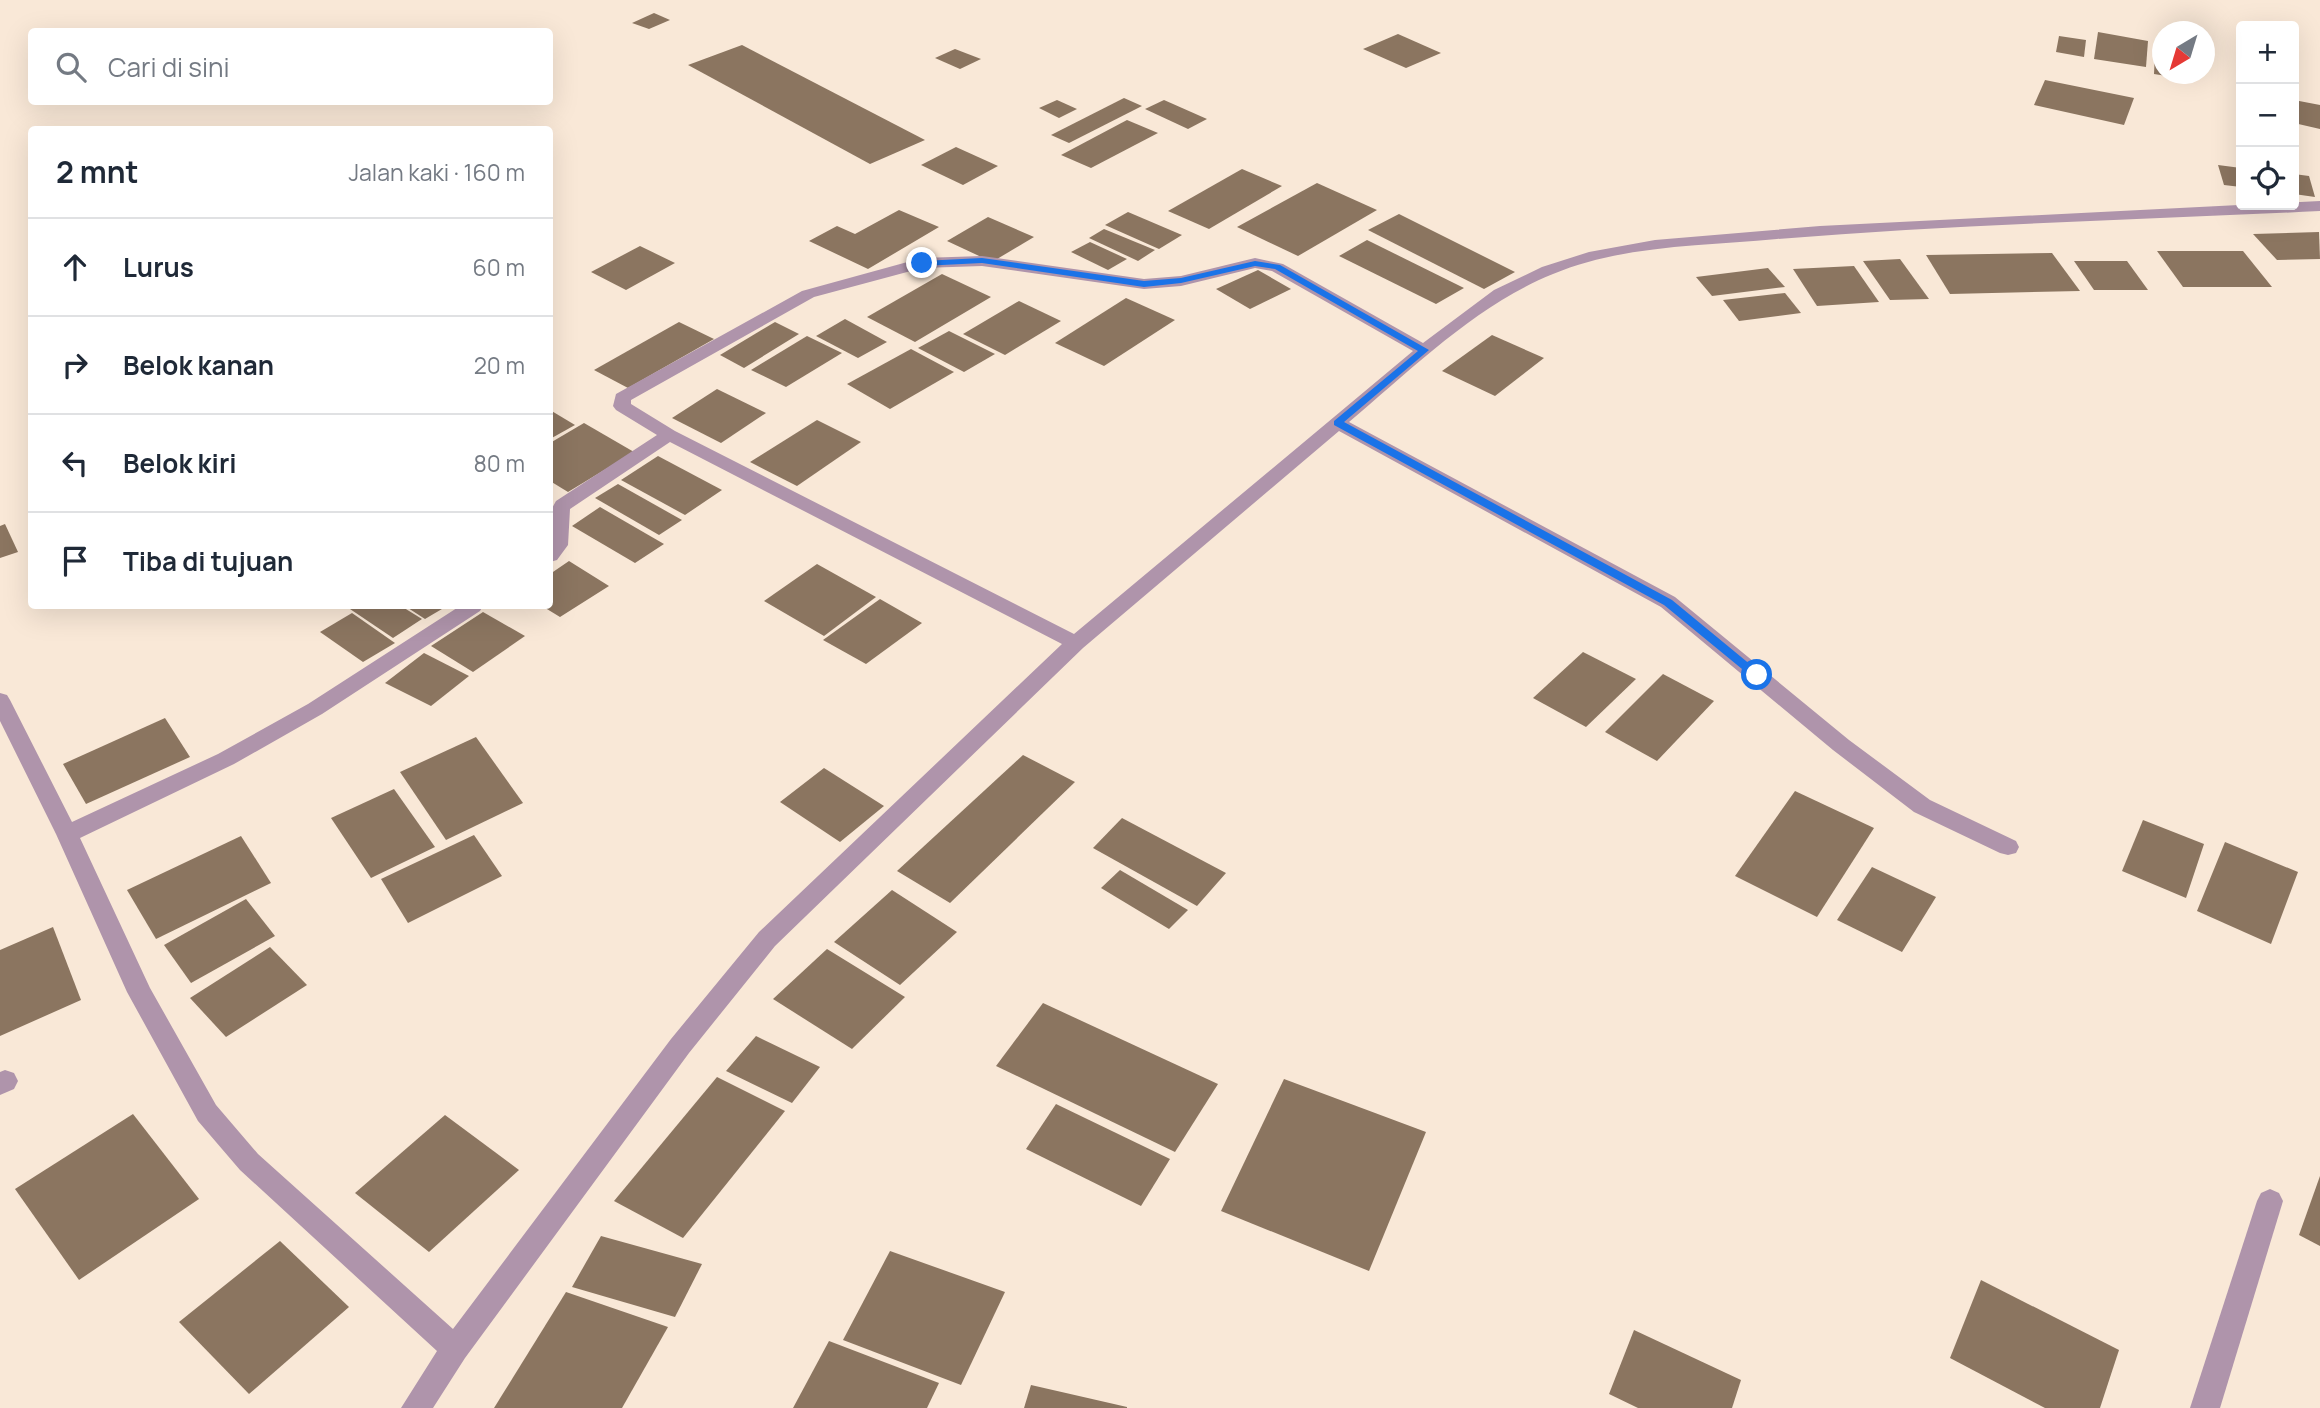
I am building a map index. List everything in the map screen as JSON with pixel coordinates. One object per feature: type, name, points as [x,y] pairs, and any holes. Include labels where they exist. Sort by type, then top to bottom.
[{"type":"street","points":[[416,1408],[455,1349],[680,1046],[768,939],[1076,643],[1424,350],[1500,293],[1548,270],[1588,257],[1655,245],[1820,231],[2320,206]]},
{"type":"street","points":[[1076,643],[669,435],[622,406],[622,398],[808,293],[922,263],[982,261],[1144,284],[1181,281],[1263,263],[1277,267],[1424,350]]},
{"type":"street","points":[[1337,423],[1668,603],[1841,745],[1922,806],[2008,847]]},
{"type":"street","points":[[553,552],[558,545],[563,505],[669,435]]},
{"type":"street","points":[[67,834],[226,759],[315,709],[468,609]]},
{"type":"street","points":[[0,700],[67,834],[138,992],[207,1113],[249,1163],[455,1349]]},
{"type":"street","points":[[2204,1408],[2270,1201]]},
{"type":"building","points":[[654,13],[670,20],[649,29],[632,23]]},
{"type":"building","points":[[2098,32],[2148,41],[2146,67],[2094,59]]},
{"type":"building","points":[[1398,34],[1441,53],[1406,68],[1363,49]]},
{"type":"building","points":[[2059,36],[2086,40],[2084,57],[2056,52]]},
{"type":"building","points":[[742,45],[925,140],[870,164],[688,65]]},
{"type":"building","points":[[955,49],[981,59],[960,69],[935,58]]},
{"type":"building","points":[[2045,80],[2134,98],[2124,125],[2034,105]]},
{"type":"building","points":[[1124,98],[1142,106],[1069,143],[1051,135]]},
{"type":"building","points":[[1057,100],[1077,109],[1059,118],[1039,108]]},
{"type":"building","points":[[1164,100],[1207,119],[1188,129],[1145,109]]},
{"type":"building","points":[[2299,101],[2320,105],[2320,129],[2299,124]]},
{"type":"building","points":[[1127,120],[1158,133],[1091,168],[1061,155]]},
{"type":"building","points":[[956,147],[998,166],[963,185],[921,165]]},
{"type":"building","points":[[2218,165],[2236,167],[2236,186],[2224,185]]},
{"type":"building","points":[[1242,169],[1282,186],[1209,229],[1168,211]]},
{"type":"building","points":[[2299,175],[2309,176],[2315,197],[2299,195]]},
{"type":"building","points":[[1317,183],[1377,210],[1298,256],[1237,227]]},
{"type":"building","points":[[899,210],[939,227],[868,269],[809,241],[837,226],[855,234]]},
{"type":"building","points":[[1128,212],[1182,235],[1159,249],[1105,225]]},
{"type":"building","points":[[1399,214],[1515,272],[1484,289],[1368,230]]},
{"type":"building","points":[[988,217],[1034,237],[992,262],[947,241]]},
{"type":"building","points":[[1104,229],[1155,250],[1138,261],[1089,238]]},
{"type":"building","points":[[2319,232],[2320,259],[2277,260],[2253,234]]},
{"type":"building","points":[[1367,240],[1464,288],[1436,304],[1339,256]]},
{"type":"building","points":[[1090,242],[1127,259],[1108,270],[1071,252]]},
{"type":"building","points":[[640,246],[675,263],[626,290],[591,272]]},
{"type":"building","points":[[2157,251],[2243,251],[2272,287],[2183,287]]},
{"type":"building","points":[[2052,253],[2080,291],[1950,294],[1926,255]]},
{"type":"building","points":[[1900,259],[1929,299],[1890,300],[1863,261]]},
{"type":"building","points":[[2074,261],[2127,261],[2148,290],[2094,290]]},
{"type":"building","points":[[1854,266],[1879,302],[1817,306],[1793,269]]},
{"type":"building","points":[[1768,268],[1785,287],[1712,296],[1696,277]]},
{"type":"building","points":[[1258,270],[1291,289],[1250,309],[1216,289]]},
{"type":"building","points":[[942,274],[991,297],[915,342],[867,317]]},
{"type":"building","points":[[1785,293],[1801,313],[1739,321],[1723,300]]},
{"type":"building","points":[[1126,298],[1175,320],[1104,366],[1055,343]]},
{"type":"building","points":[[1019,301],[1061,321],[1005,355],[963,334]]},
{"type":"building","points":[[845,319],[887,342],[858,358],[816,336]]},
{"type":"building","points":[[679,322],[714,339],[628,388],[594,370]]},
{"type":"building","points":[[775,322],[799,334],[744,368],[720,355]]},
{"type":"building","points":[[949,331],[995,354],[964,372],[918,348]]},
{"type":"building","points":[[1492,335],[1544,358],[1495,396],[1442,371]]},
{"type":"building","points":[[807,336],[842,353],[786,387],[751,370]]},
{"type":"building","points":[[911,349],[954,372],[890,409],[847,384]]},
{"type":"building","points":[[717,389],[766,413],[721,443],[672,418]]},
{"type":"building","points":[[553,412],[575,425],[553,437]]},
{"type":"building","points":[[817,420],[861,442],[797,486],[750,462]]},
{"type":"building","points":[[584,423],[634,452],[568,492],[553,483],[553,441]]},
{"type":"building","points":[[658,456],[722,490],[685,515],[621,480]]},
{"type":"building","points":[[618,484],[682,520],[659,535],[595,498]]},
{"type":"building","points":[[600,507],[664,544],[635,563],[572,526]]},
{"type":"building","points":[[5,524],[18,552],[0,558],[0,526]]},
{"type":"building","points":[[569,561],[609,586],[560,617],[547,609],[553,609],[553,572]]},
{"type":"building","points":[[817,564],[876,597],[824,636],[764,601]]},
{"type":"building","points":[[880,599],[922,623],[866,664],[823,640]]},
{"type":"building","points":[[350,609],[406,609],[422,619],[393,638]]},
{"type":"building","points":[[410,609],[442,609],[425,619]]},
{"type":"building","points":[[483,612],[525,636],[473,672],[431,646]]},
{"type":"building","points":[[352,613],[395,643],[363,662],[320,632]]},
{"type":"building","points":[[1583,652],[1636,679],[1586,727],[1533,698]]},
{"type":"building","points":[[424,653],[469,676],[431,706],[385,683]]},
{"type":"building","points":[[1663,674],[1714,701],[1657,761],[1605,732]]},
{"type":"building","points":[[165,718],[190,757],[86,804],[63,764]]},
{"type":"building","points":[[476,737],[523,803],[446,840],[400,772]]},
{"type":"building","points":[[1023,755],[1075,782],[950,903],[897,871]]},
{"type":"building","points":[[824,768],[884,806],[840,842],[780,802]]},
{"type":"building","points":[[394,789],[435,847],[371,878],[331,818]]},
{"type":"building","points":[[1795,791],[1874,828],[1817,917],[1735,876]]},
{"type":"building","points":[[1122,818],[1226,873],[1197,906],[1093,848]]},
{"type":"building","points":[[2143,820],[2204,844],[2186,898],[2122,871]]},
{"type":"building","points":[[474,835],[502,876],[408,923],[381,879]]},
{"type":"building","points":[[241,836],[271,883],[156,939],[127,890]]},
{"type":"building","points":[[2225,842],[2298,872],[2271,944],[2197,911]]},
{"type":"building","points":[[1872,867],[1936,897],[1902,952],[1837,920]]},
{"type":"building","points":[[1120,870],[1188,910],[1169,929],[1101,888]]},
{"type":"building","points":[[892,890],[957,932],[900,985],[834,942]]},
{"type":"building","points":[[246,899],[275,936],[191,983],[164,945]]},
{"type":"building","points":[[53,927],[81,1000],[0,1036],[0,950]]},
{"type":"building","points":[[270,947],[307,985],[226,1037],[190,998]]},
{"type":"building","points":[[827,949],[905,997],[852,1049],[773,999]]},
{"type":"building","points":[[1043,1003],[1218,1084],[1175,1152],[996,1066]]},
{"type":"building","points":[[756,1036],[820,1067],[792,1103],[726,1071]]},
{"type":"building","points":[[717,1077],[785,1111],[683,1238],[614,1201]]},
{"type":"building","points":[[1284,1079],[1426,1132],[1369,1271],[1221,1211]]},
{"type":"building","points":[[1056,1104],[1170,1159],[1141,1206],[1026,1149]]},
{"type":"building","points":[[133,1114],[199,1199],[79,1280],[15,1189]]},
{"type":"building","points":[[445,1115],[519,1170],[429,1252],[355,1193]]},
{"type":"building","points":[[2320,1176],[2320,1246],[2299,1235]]},
{"type":"building","points":[[601,1236],[702,1264],[675,1317],[572,1287]]},
{"type":"building","points":[[280,1241],[349,1307],[249,1394],[179,1322]]},
{"type":"building","points":[[890,1251],[1005,1292],[961,1385],[843,1340]]},
{"type":"building","points":[[1981,1280],[2119,1350],[2100,1408],[2045,1408],[1950,1358]]},
{"type":"building","points":[[566,1292],[668,1327],[622,1408],[494,1408]]},
{"type":"building","points":[[1634,1330],[1741,1380],[1732,1408],[1638,1408],[1609,1394]]},
{"type":"building","points":[[829,1341],[939,1383],[927,1408],[793,1408]]},
{"type":"building","points":[[1031,1385],[1127,1407],[1127,1408],[1024,1408]]},
{"type":"route","points":[[922,263],[982,261],[1144,284],[1181,281],[1255,263],[1277,267],[1424,350],[1337,423],[1668,603],[1757,675]]}]
